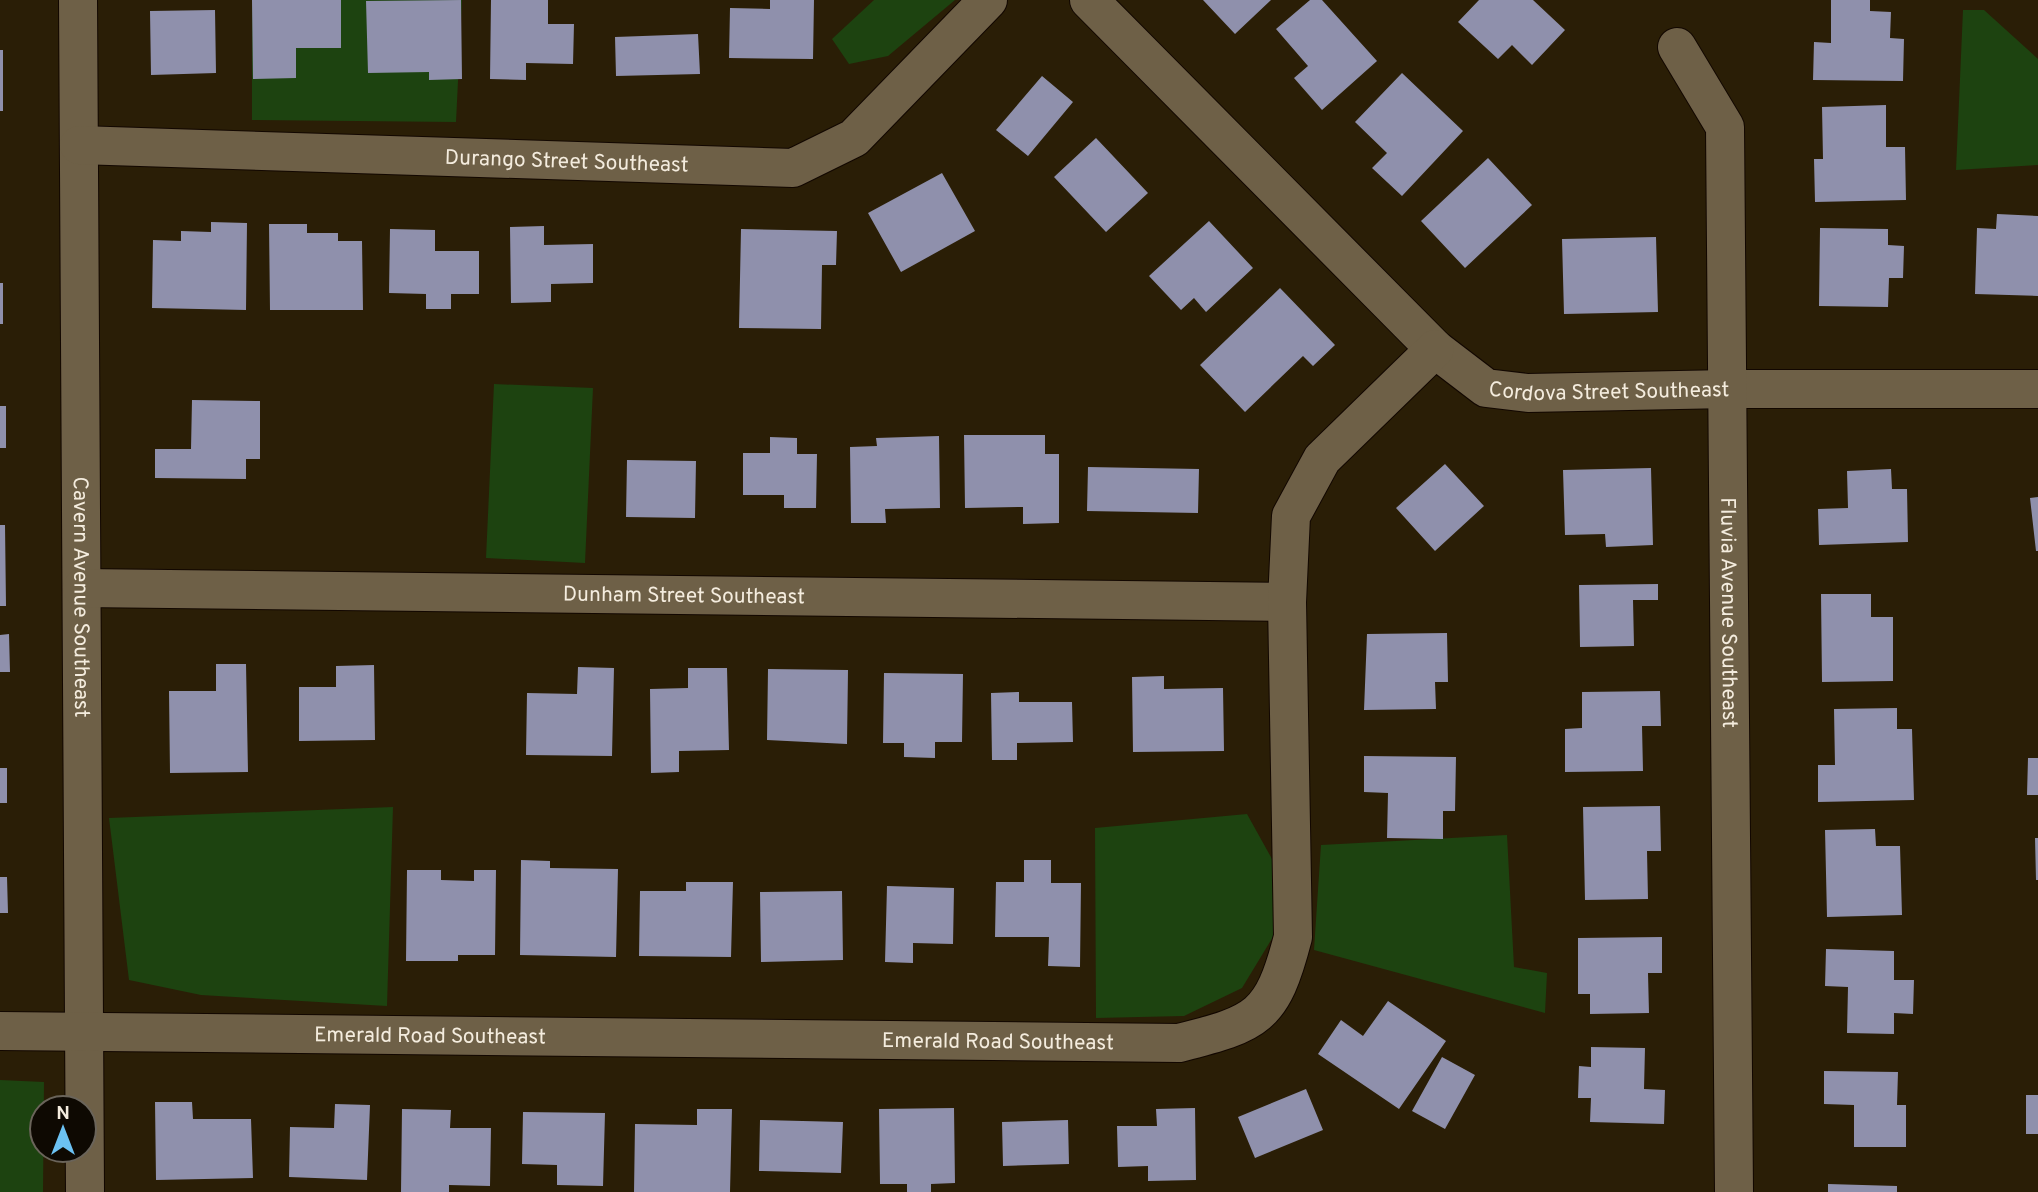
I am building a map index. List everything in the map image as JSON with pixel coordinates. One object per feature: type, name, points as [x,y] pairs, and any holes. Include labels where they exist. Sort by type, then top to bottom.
[{"type":"street","name":"Cavern Avenue Southeast","points":[[78,0],[85,1192]]},
{"type":"street","name":"Durango Street Southeast","points":[[79,145],[793,168],[854,138],[988,0]]},
{"type":"street","name":"Cordova Street Southeast","points":[[1089,0],[1435,349],[1486,388],[1528,393],[1729,389],[2038,389]]},
{"type":"street","name":"Fluvia Avenue Southeast","points":[[1677,47],[1725,127],[1734,1192]]},
{"type":"street","name":"Emerald Road Southeast","points":[[0,1031],[1179,1044],[1231,1030],[1259,1013],[1281,983],[1293,937],[1287,602],[1291,516],[1322,459],[1435,349]]},
{"type":"street","name":"Dunham Street Southeast","points":[[82,588],[1287,602]]},
{"type":"green space","points":[[252,0],[462,0],[456,122],[252,120]]},
{"type":"green space","points":[[874,0],[955,0],[888,56],[849,64],[832,39]]},
{"type":"green space","points":[[1963,10],[1984,10],[2038,59],[2038,165],[1956,170]]},
{"type":"green space","points":[[494,384],[593,388],[585,563],[486,558]]},
{"type":"green space","points":[[393,807],[387,1006],[201,995],[129,980],[109,818]]},
{"type":"green space","points":[[1247,814],[1272,859],[1276,932],[1242,988],[1184,1016],[1096,1018],[1095,828]]},
{"type":"green space","points":[[1507,835],[1514,967],[1547,973],[1545,1013],[1314,950],[1321,845]]},
{"type":"green space","points":[[0,1080],[44,1082],[44,1094],[28,1094],[28,1164],[43,1164],[43,1192],[0,1192]]},
{"type":"building","points":[[252,0],[341,0],[341,48],[296,48],[296,78],[253,79]]},
{"type":"building","points":[[461,0],[462,79],[429,80],[429,72],[368,73],[366,1]]},
{"type":"building","points":[[491,0],[548,0],[548,24],[574,24],[573,64],[526,63],[526,80],[490,79]]},
{"type":"building","points":[[770,0],[814,0],[813,59],[729,58],[730,8],[770,9]]},
{"type":"building","points":[[1203,0],[1271,0],[1235,34]]},
{"type":"building","points":[[1310,0],[1322,0],[1377,61],[1322,110],[1294,78],[1308,66],[1276,29]]},
{"type":"building","points":[[1479,0],[1533,0],[1565,30],[1532,65],[1512,45],[1498,59],[1458,22]]},
{"type":"building","points":[[1831,0],[1870,0],[1870,11],[1891,12],[1890,38],[1904,39],[1903,81],[1813,80],[1814,42],[1831,43]]},
{"type":"building","points":[[215,10],[216,73],[151,75],[150,11]]},
{"type":"building","points":[[698,34],[700,74],[616,76],[615,37]]},
{"type":"building","points":[[0,50],[3,50],[3,111],[0,111]]},
{"type":"building","points":[[1402,73],[1463,131],[1402,196],[1372,168],[1387,153],[1355,122]]},
{"type":"building","points":[[1042,76],[1073,102],[1028,156],[996,130]]},
{"type":"building","points":[[1886,105],[1886,147],[1905,147],[1906,200],[1815,202],[1814,159],[1823,159],[1822,107]]},
{"type":"building","points":[[1096,138],[1148,193],[1106,232],[1054,177]]},
{"type":"building","points":[[1488,158],[1532,205],[1465,268],[1421,221]]},
{"type":"building","points":[[942,173],[975,231],[901,272],[868,213]]},
{"type":"building","points":[[1997,214],[2038,216],[2038,296],[1975,294],[1977,228],[1996,229]]},
{"type":"building","points":[[1209,221],[1253,268],[1206,312],[1194,298],[1181,310],[1149,276]]},
{"type":"building","points":[[211,222],[247,223],[246,310],[152,308],[153,240],[181,241],[181,231],[211,232]]},
{"type":"building","points":[[269,224],[307,224],[307,233],[338,233],[338,241],[362,241],[363,310],[270,310]]},
{"type":"building","points":[[544,226],[544,245],[593,244],[593,283],[551,284],[551,302],[511,303],[510,227]]},
{"type":"building","points":[[1820,228],[1888,229],[1888,245],[1904,246],[1903,278],[1889,278],[1888,307],[1819,306]]},
{"type":"building","points":[[390,229],[435,230],[435,251],[479,251],[479,294],[451,294],[451,309],[426,309],[426,294],[389,293]]},
{"type":"building","points":[[741,229],[837,231],[836,265],[822,265],[821,329],[739,328]]},
{"type":"building","points":[[1656,237],[1658,312],[1564,314],[1562,239]]},
{"type":"building","points":[[0,283],[3,283],[3,324],[0,324]]},
{"type":"building","points":[[1280,288],[1335,345],[1313,366],[1303,356],[1245,412],[1200,365]]},
{"type":"building","points":[[192,400],[260,401],[260,459],[246,459],[246,479],[155,478],[155,449],[191,449]]},
{"type":"building","points":[[0,406],[6,406],[6,448],[0,448]]},
{"type":"building","points":[[964,435],[1045,435],[1045,454],[1059,454],[1059,523],[1023,524],[1023,507],[965,508]]},
{"type":"building","points":[[939,436],[940,508],[885,509],[886,523],[851,523],[850,447],[877,446],[876,438]]},
{"type":"building","points":[[770,437],[797,438],[797,454],[817,454],[816,508],[784,508],[784,495],[743,495],[743,453],[770,453]]},
{"type":"building","points":[[627,460],[696,461],[695,518],[626,517]]},
{"type":"building","points":[[1445,464],[1484,506],[1435,551],[1396,508]]},
{"type":"building","points":[[1088,467],[1199,469],[1198,513],[1087,511]]},
{"type":"building","points":[[1651,468],[1653,545],[1606,547],[1605,534],[1565,535],[1563,470]]},
{"type":"building","points":[[1891,469],[1892,489],[1907,489],[1908,542],[1819,545],[1818,509],[1848,508],[1847,471]]},
{"type":"building","points":[[2038,497],[2038,551],[2036,551],[2030,498]]},
{"type":"building","points":[[0,525],[5,525],[6,606],[0,606]]},
{"type":"building","points":[[1658,584],[1658,600],[1633,600],[1634,646],[1580,647],[1579,585]]},
{"type":"building","points":[[1821,594],[1871,594],[1871,617],[1893,617],[1893,681],[1822,682]]},
{"type":"building","points":[[1447,633],[1448,682],[1435,682],[1436,709],[1364,710],[1367,634]]},
{"type":"building","points":[[9,634],[10,672],[0,672],[0,635]]},
{"type":"building","points":[[216,664],[246,664],[248,772],[170,773],[169,691],[216,691]]},
{"type":"building","points":[[374,665],[375,740],[299,741],[299,687],[336,687],[336,666]]},
{"type":"building","points":[[578,667],[614,668],[612,756],[526,755],[527,693],[577,694]]},
{"type":"building","points":[[688,668],[727,668],[729,750],[679,751],[679,772],[651,773],[650,689],[688,688]]},
{"type":"building","points":[[768,669],[848,670],[847,744],[767,740]]},
{"type":"building","points":[[884,673],[963,674],[962,742],[935,742],[935,758],[904,757],[904,743],[883,743]]},
{"type":"building","points":[[1164,676],[1164,689],[1223,688],[1224,751],[1133,752],[1132,677]]},
{"type":"building","points":[[1660,691],[1661,726],[1642,726],[1643,771],[1565,772],[1565,729],[1582,728],[1582,692]]},
{"type":"building","points":[[1019,692],[1019,702],[1072,702],[1073,742],[1017,743],[1017,760],[992,760],[991,693]]},
{"type":"building","points":[[1897,708],[1897,729],[1912,729],[1914,800],[1818,802],[1818,765],[1835,765],[1834,709]]},
{"type":"building","points":[[1364,756],[1456,757],[1455,811],[1443,811],[1443,839],[1387,838],[1388,793],[1364,792]]},
{"type":"building","points":[[2028,758],[2038,758],[2038,795],[2027,795]]},
{"type":"building","points":[[0,768],[7,768],[7,803],[0,803]]},
{"type":"building","points":[[1660,806],[1661,851],[1647,851],[1648,899],[1585,900],[1583,807]]},
{"type":"building","points":[[1875,829],[1876,846],[1900,846],[1902,915],[1827,917],[1825,830]]},
{"type":"building","points":[[2035,838],[2038,838],[2038,880],[2036,880]]},
{"type":"building","points":[[521,860],[550,861],[550,868],[618,869],[616,957],[520,955]]},
{"type":"building","points":[[1024,860],[1051,860],[1051,883],[1081,883],[1080,967],[1048,966],[1049,937],[995,937],[996,882],[1024,882]]},
{"type":"building","points":[[407,870],[441,870],[441,880],[474,881],[474,870],[496,870],[495,955],[458,955],[458,961],[406,961]]},
{"type":"building","points":[[0,877],[7,877],[8,913],[0,913]]},
{"type":"building","points":[[686,882],[733,882],[731,957],[639,956],[640,891],[686,891]]},
{"type":"building","points":[[887,886],[954,888],[953,944],[913,943],[913,963],[885,962]]},
{"type":"building","points":[[842,891],[843,960],[761,962],[760,892]]},
{"type":"building","points":[[1662,937],[1662,973],[1648,973],[1649,1013],[1590,1014],[1590,994],[1578,994],[1578,938]]},
{"type":"building","points":[[1826,949],[1894,951],[1894,980],[1914,980],[1913,1014],[1894,1013],[1894,1034],[1847,1033],[1848,987],[1825,986]]},
{"type":"building","points":[[1388,1001],[1446,1041],[1399,1109],[1318,1054],[1341,1020],[1363,1036]]},
{"type":"building","points":[[1591,1047],[1645,1048],[1644,1089],[1665,1090],[1664,1124],[1590,1122],[1591,1098],[1578,1098],[1579,1066],[1591,1067]]},
{"type":"building","points":[[1442,1057],[1475,1075],[1445,1129],[1412,1111]]},
{"type":"building","points":[[1824,1071],[1898,1072],[1897,1105],[1906,1105],[1906,1147],[1854,1147],[1854,1105],[1824,1104]]},
{"type":"building","points":[[1306,1089],[1323,1130],[1255,1158],[1238,1117]]},
{"type":"building","points":[[2026,1095],[2038,1095],[2038,1134],[2026,1134]]},
{"type":"building","points":[[155,1102],[192,1102],[193,1119],[251,1119],[253,1178],[156,1180]]},
{"type":"building","points":[[335,1104],[370,1105],[367,1180],[289,1177],[290,1127],[334,1128]]},
{"type":"building","points":[[954,1108],[955,1183],[931,1184],[931,1192],[907,1192],[907,1184],[880,1184],[879,1109]]},
{"type":"building","points":[[1195,1108],[1196,1180],[1148,1181],[1148,1166],[1118,1167],[1117,1126],[1157,1126],[1156,1109]]},
{"type":"building","points":[[402,1109],[451,1110],[450,1128],[491,1128],[490,1186],[449,1185],[449,1192],[401,1192]]},
{"type":"building","points":[[697,1109],[732,1109],[730,1192],[634,1192],[635,1124],[697,1125]]},
{"type":"building","points":[[523,1112],[605,1113],[603,1186],[557,1185],[557,1165],[522,1164]]},
{"type":"building","points":[[760,1120],[843,1122],[841,1173],[759,1171]]},
{"type":"building","points":[[1068,1120],[1069,1164],[1003,1166],[1002,1122]]},
{"type":"building","points":[[1828,1184],[1897,1186],[1897,1192],[1828,1192]]}]
